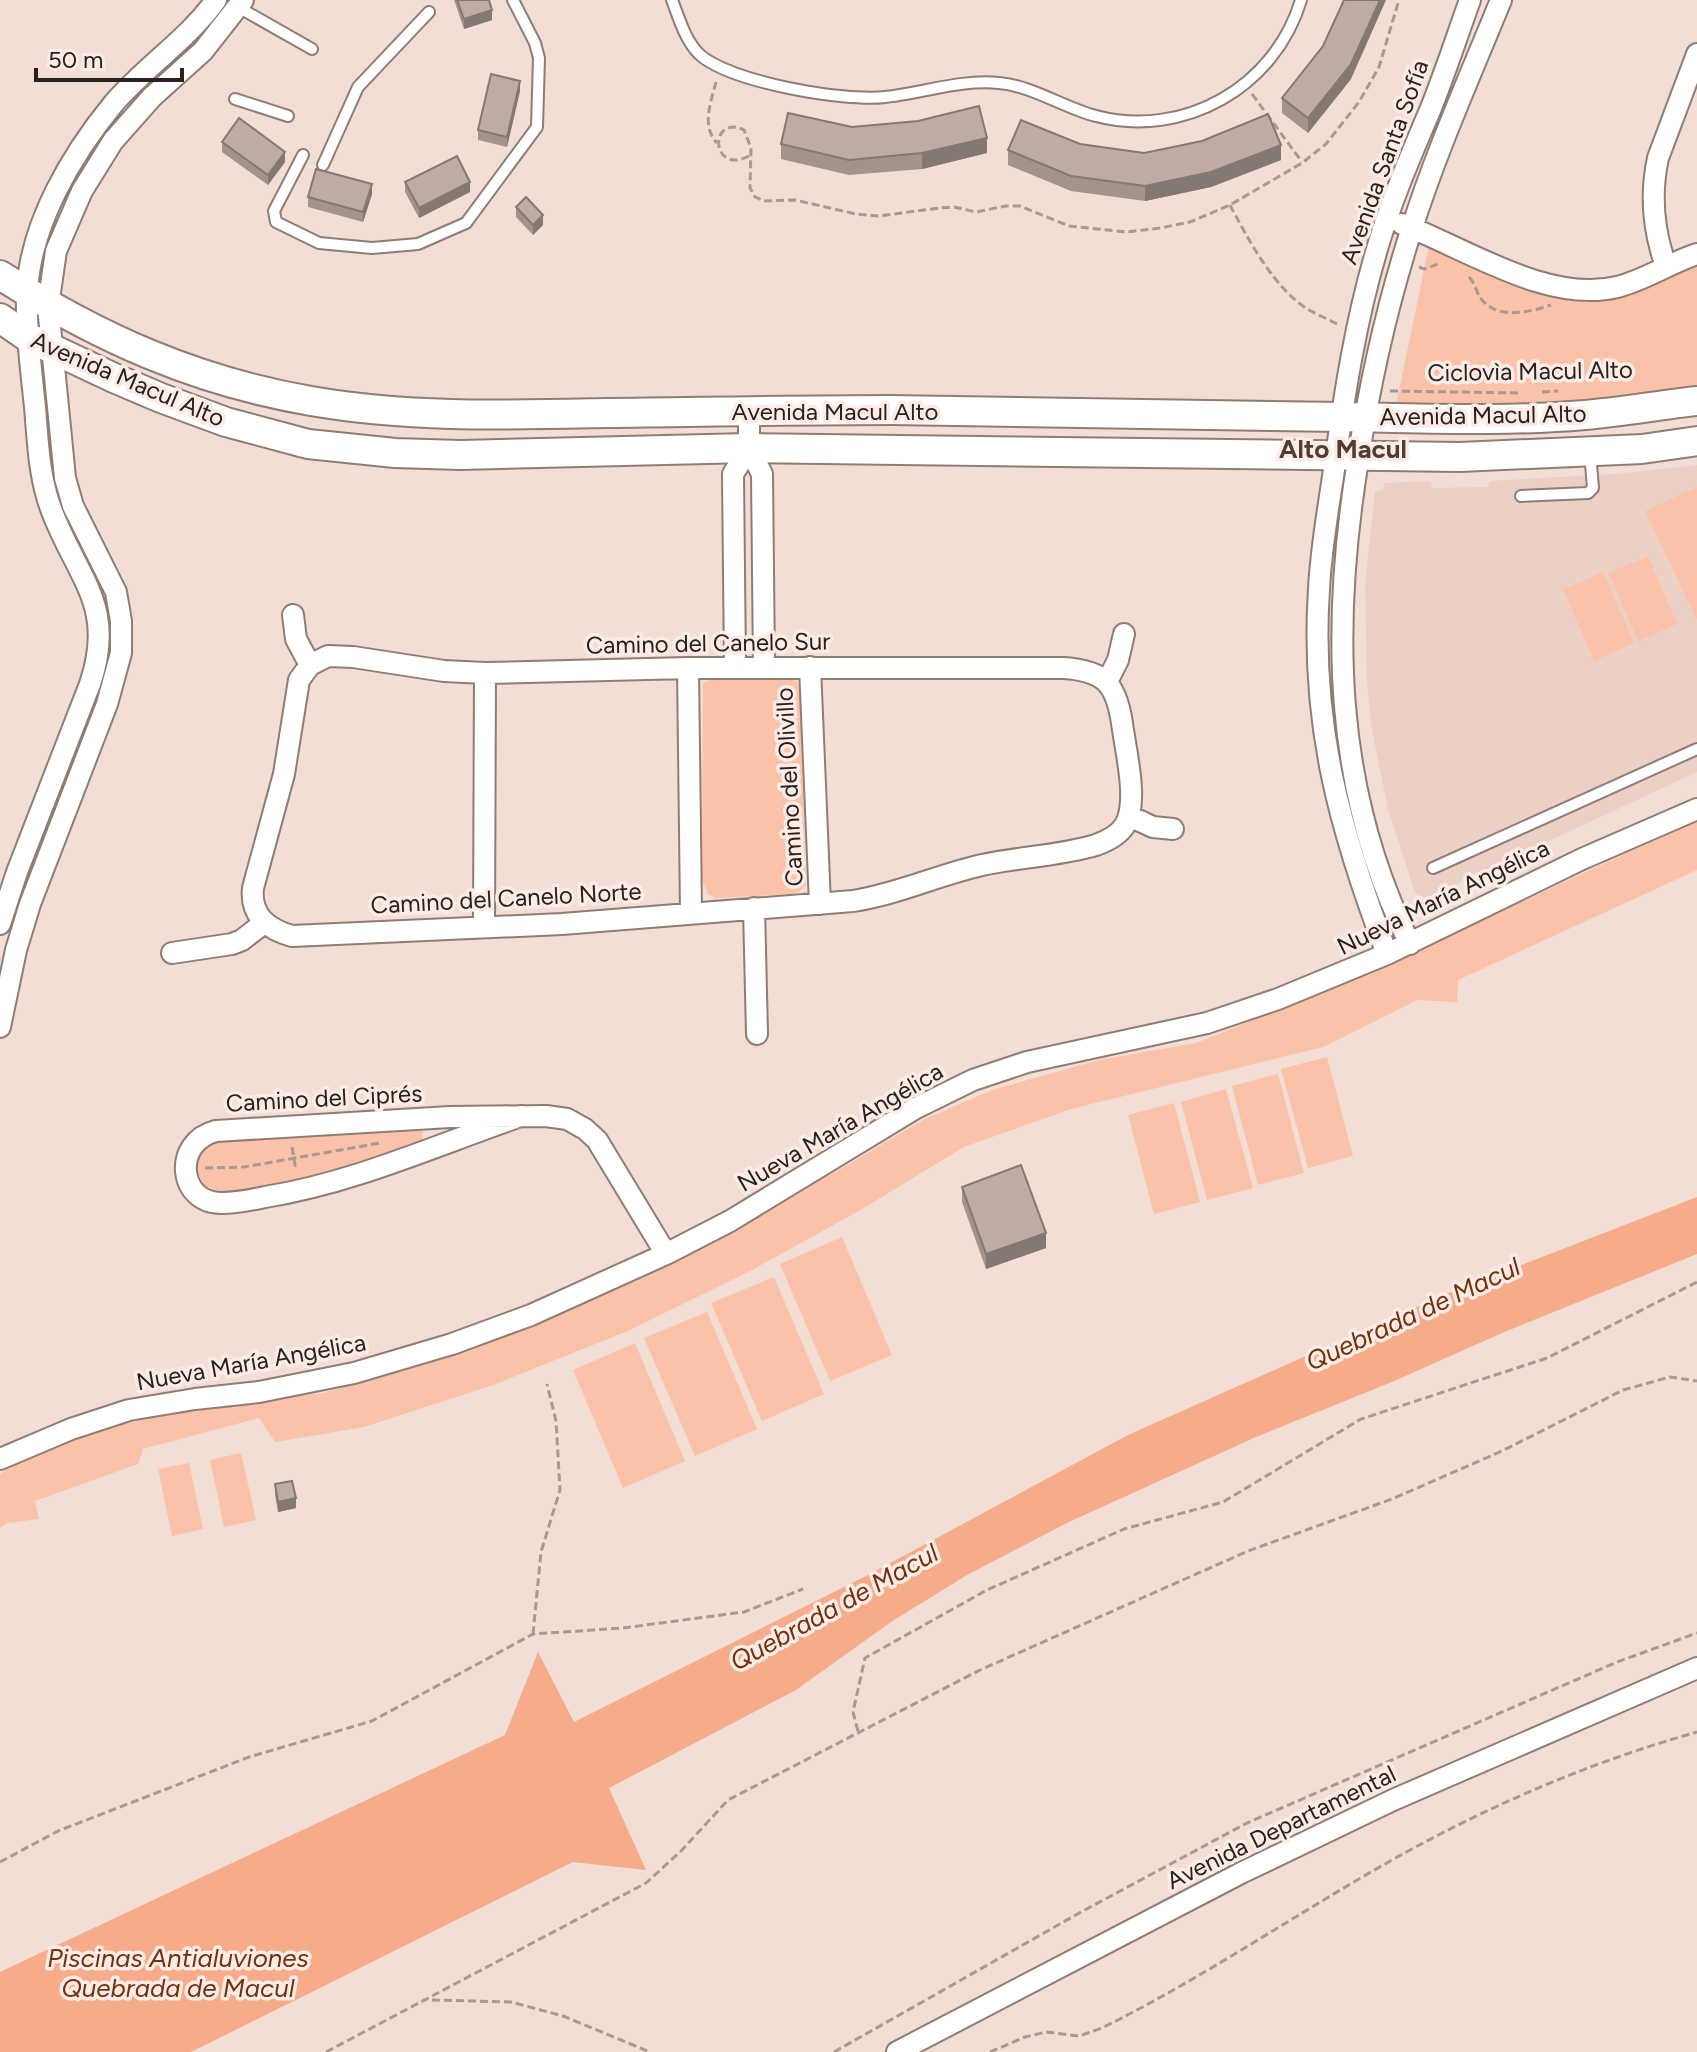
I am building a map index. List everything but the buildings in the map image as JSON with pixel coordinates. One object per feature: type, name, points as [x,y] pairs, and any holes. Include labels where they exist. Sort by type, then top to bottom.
[{"type":"street","points":[[1,917],[8,873],[90,684],[100,638],[94,600],[58,527],[44,487],[35,249],[46,217],[76,156],[116,101],[191,30],[216,0]]},
{"type":"street","name":"Avenida Santa Sofía","points":[[1357,412],[1355,332],[1387,218],[1470,0]]},
{"type":"street","name":"Avenida Santa Sofía","points":[[1387,954],[1360,885],[1338,812],[1327,757],[1317,648],[1319,588],[1357,412],[1412,228],[1501,0]]},
{"type":"street","points":[[38,300],[53,268],[59,242],[96,165],[132,118],[203,51],[241,4]]},
{"type":"street","points":[[1666,266],[1655,227],[1654,175],[1697,54]]},
{"type":"street","points":[[1387,218],[1535,281],[1557,286],[1586,289],[1617,287],[1697,254]]},
{"type":"street","name":"Avenida Macul Alto","points":[[0,275],[38,300],[125,346],[170,363],[261,390],[352,407],[412,413],[487,415],[749,410],[1357,412],[1446,420],[1583,415],[1697,401]]},
{"type":"street","name":"Avenida Macul Alto","points":[[0,318],[40,343],[161,398],[226,422],[308,444],[425,455],[749,448],[1460,457],[1590,452],[1697,441]]},
{"type":"street","points":[[0,1027],[16,950],[30,904],[107,704],[121,653],[121,621],[116,592],[67,492],[40,343]]},
{"type":"street","points":[[749,410],[749,448],[762,474],[764,667]]},
{"type":"street","points":[[735,668],[733,474],[749,448]]},
{"type":"street","name":"Avenida Santa Sofía","points":[[1347,454],[1342,669],[1347,729],[1362,811],[1389,896],[1410,944]]},
{"type":"street","points":[[172,953],[232,944],[264,923],[253,907],[253,888],[284,774],[296,691],[299,680],[310,665],[296,639],[293,615]]},
{"type":"street","points":[[1124,634],[1118,660],[1107,682],[1120,707],[1131,794],[1129,816],[1153,827],[1173,829]]},
{"type":"street","name":"Camino del Canelo Sur","points":[[310,665],[328,656],[340,656],[444,671],[485,673],[764,667],[1064,668],[1090,671],[1107,682]]},
{"type":"street","name":"Camino del Olivillo","points":[[810,667],[820,904]]},
{"type":"street","points":[[688,668],[691,912]]},
{"type":"street","points":[[484,927],[485,673]]},
{"type":"street","name":"Nueva María Angélica","points":[[0,1459],[71,1429],[129,1410],[307,1384],[407,1358],[531,1315],[666,1254],[773,1196],[916,1108],[973,1080],[1027,1062],[1207,1023],[1278,999],[1410,944],[1569,865],[1697,809]]},
{"type":"street","name":"Camino del Canelo Norte","points":[[264,923],[292,936],[484,927],[871,898],[981,865],[1098,844],[1118,833],[1129,816]]},
{"type":"street","points":[[754,908],[757,1034]]},
{"type":"street","name":"Camino del Ciprés","points":[[521,1116],[366,1171],[299,1191],[233,1203],[213,1203],[198,1194],[191,1186],[185,1169],[188,1153],[205,1134],[238,1129],[521,1116],[567,1119],[591,1134],[614,1166],[666,1254]]},
{"type":"street","name":"Avenida Departamental","points":[[897,2052],[1227,1880],[1393,1800],[1697,1668]]},
{"type":"lane","points":[[303,155],[274,211],[274,217],[276,222],[319,243],[372,248],[409,245],[466,223],[537,127],[539,58],[535,43],[513,0]]},
{"type":"lane","points":[[672,0],[693,46],[709,62],[764,82],[846,98],[882,98],[997,83],[1021,87],[1093,116],[1133,122],[1164,120],[1193,113],[1245,85],[1273,56],[1301,0]]},
{"type":"lane","points":[[241,4],[312,49]]},
{"type":"lane","points":[[323,165],[358,87],[429,12]]},
{"type":"lane","points":[[235,99],[288,116]]},
{"type":"lane","points":[[1521,496],[1588,493],[1593,488],[1590,452]]},
{"type":"lane","points":[[1433,868],[1697,749]]},
{"type":"path","points":[[717,143],[720,135],[728,129],[737,127],[744,130],[749,138],[750,188],[755,197],[764,201],[795,200],[879,216],[954,207],[976,212],[1020,206],[1069,226],[1127,232],[1190,222],[1230,205],[1302,163],[1326,144],[1359,102],[1379,67],[1399,0]]},
{"type":"path","points":[[721,67],[710,105],[708,127],[725,157],[741,160],[749,156]]},
{"type":"path","points":[[1245,85],[1302,163]]},
{"type":"path","points":[[1230,205],[1253,250],[1292,297],[1307,309],[1355,332]]},
{"type":"path","name":"Ciclovìa Macul Alto","points":[[1357,412],[1390,391],[1524,393]]},
{"type":"path","name":"Ciclovìa Macul Alto","points":[[1539,392],[1570,391]]},
{"type":"path","points":[[289,1126],[299,1191]]},
{"type":"path","points":[[185,1169],[244,1167],[387,1141]]},
{"type":"path","points":[[859,1732],[853,1712],[865,1658],[987,1590],[1124,1529],[1223,1502],[1361,1419],[1547,1358],[1697,1282]]},
{"type":"path","points":[[326,2052],[646,1883],[681,1851],[728,1800],[994,1664],[1248,1551],[1392,1499],[1502,1451],[1623,1390],[1670,1377],[1697,1381]]},
{"type":"path","points":[[533,1634],[541,1552],[560,1490],[556,1421],[547,1384]]},
{"type":"path","points":[[0,1862],[58,1831],[249,1757],[372,1721],[533,1634],[623,1628],[744,1612],[803,1589]]},
{"type":"path","points":[[834,2052],[1081,1912],[1247,1823],[1617,1662],[1697,1633]]},
{"type":"path","points":[[990,2052],[1046,2032],[1079,2036],[1102,2028],[1416,1847],[1551,1781],[1697,1732]]},
{"type":"path","points":[[428,2000],[511,2002],[563,2016],[650,2052]]},
{"type":"shaded area","points":[[1429,246],[1517,286],[1563,299],[1610,298],[1697,267],[1697,391],[1586,404],[1395,410]]},
{"type":"shaded area","points":[[1697,465],[1697,772],[1426,898],[1415,893],[1388,809],[1371,725],[1365,586],[1375,491],[1383,490],[1384,483],[1431,481],[1432,488],[1488,487],[1490,481],[1615,474]]},
{"type":"shaded area","points":[[1697,487],[1697,620],[1645,511]]},
{"type":"shaded area","points":[[1648,556],[1677,624],[1638,641],[1609,573]]},
{"type":"shaded area","points":[[1603,572],[1634,643],[1594,661],[1563,589]]},
{"type":"shaded area","points":[[788,677],[797,682],[800,694],[806,884],[799,892],[790,894],[716,898],[708,894],[702,880],[703,683],[711,679]]},
{"type":"shaded area","points":[[1697,821],[1697,870],[1458,980],[1457,1002],[1417,1000],[1323,1047],[1071,1109],[964,1147],[857,1212],[752,1270],[630,1330],[493,1385],[364,1427],[275,1442],[259,1418],[143,1449],[138,1464],[35,1501],[39,1519],[7,1523],[0,1528],[0,1474],[28,1457],[102,1429],[214,1404],[324,1393],[450,1356],[667,1264],[923,1120],[992,1090],[1099,1060],[1196,1043],[1336,987]]},
{"type":"shaded area","points":[[1327,1057],[1353,1156],[1308,1168],[1281,1069]]},
{"type":"shaded area","points":[[1278,1074],[1304,1173],[1258,1185],[1232,1086]]},
{"type":"shaded area","points":[[1226,1089],[1253,1188],[1207,1200],[1181,1102]]},
{"type":"shaded area","points":[[1174,1103],[1200,1202],[1154,1214],[1128,1115]]},
{"type":"shaded area","points":[[423,1129],[422,1140],[363,1161],[302,1179],[242,1190],[215,1191],[202,1182],[195,1167],[195,1160],[205,1145],[223,1140]]},
{"type":"shaded area","points":[[842,1237],[892,1355],[830,1381],[780,1264]]},
{"type":"shaded area","points":[[774,1277],[824,1394],[762,1421],[711,1303]]},
{"type":"shaded area","points":[[707,1312],[757,1429],[695,1456],[644,1338]]},
{"type":"shaded area","points":[[635,1343],[685,1461],[623,1488],[573,1370]]},
{"type":"shaded area","points":[[241,1453],[256,1520],[224,1527],[210,1460]]},
{"type":"shaded area","points":[[189,1463],[203,1529],[172,1536],[158,1469]]},
{"type":"water","name":"Piscinas Antialuviones Quebrada de Macul","points":[[1697,1197],[1697,1254],[1256,1437],[1069,1522],[967,1575],[891,1622],[796,1690],[609,1788],[646,1870],[573,1862],[191,2052],[0,2052],[0,1972],[505,1735],[538,1652],[574,1722],[868,1575],[1128,1435],[1441,1296]]},
{"type":"district","name":"Alto Macul","points":[[1343,449]]},
{"type":"water label","name":"Quebrada de Macul","points":[[1413,1314]]},
{"type":"water label","name":"Quebrada de Macul","points":[[834,1607]]}]
